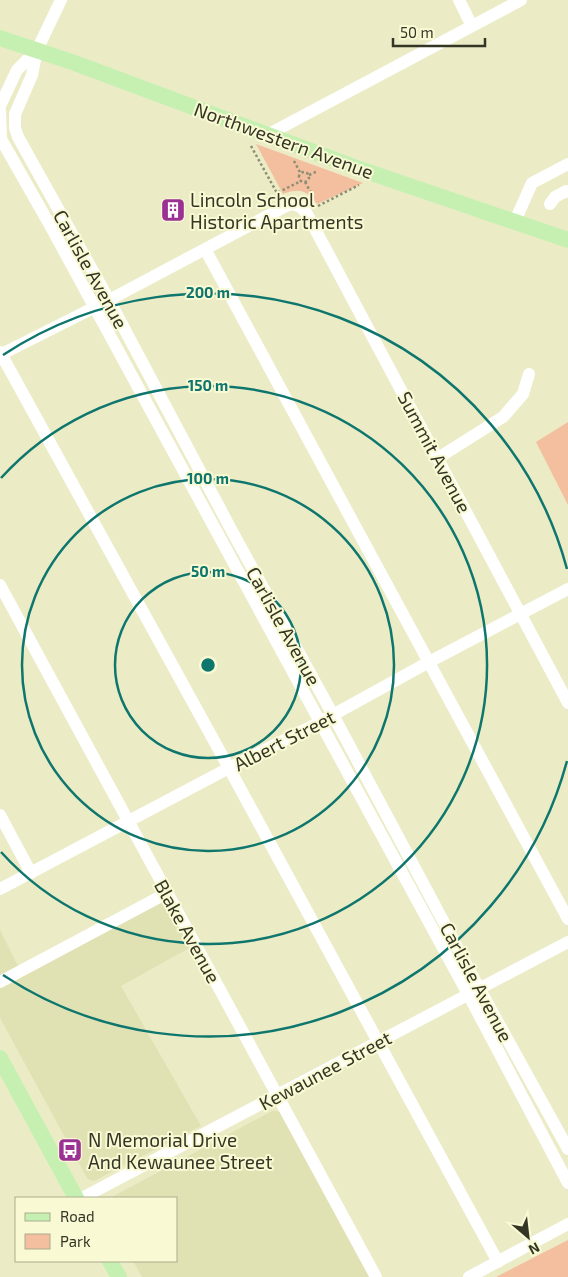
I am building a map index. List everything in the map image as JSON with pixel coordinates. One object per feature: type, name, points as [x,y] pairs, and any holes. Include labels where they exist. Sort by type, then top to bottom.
[{"type":"main road","name":"Northwestern Avenue","points":[[0,38],[354,167],[568,240]]},
{"type":"main road","points":[[0,1058],[75,1197]]},
{"type":"main road","points":[[111,1262],[119,1277]]},
{"type":"street","points":[[37,50],[61,0]]},
{"type":"street","points":[[459,0],[472,26]]},
{"type":"street","points":[[267,134],[521,0]]},
{"type":"street","name":"Carlisle Avenue","points":[[37,50],[17,70],[0,108],[0,138],[51,227],[468,994],[568,1183]]},
{"type":"street","name":"Carlisle Avenue","points":[[37,50],[32,75],[15,114],[15,128],[18,137],[568,1149]]},
{"type":"street","points":[[514,221],[532,183],[568,164]]},
{"type":"street","points":[[550,204],[555,197],[566,191],[568,192]]},
{"type":"street","name":"Summit Avenue","points":[[205,249],[290,204],[298,204],[303,208],[568,703]]},
{"type":"street","points":[[498,1262],[229,768],[0,354],[94,308],[205,249],[568,919]]},
{"type":"street","points":[[438,458],[503,417],[523,394],[530,374]]},
{"type":"street","points":[[220,540],[233,533]]},
{"type":"street","name":"Blake Avenue","points":[[0,585],[376,1277]]},
{"type":"street","name":"Albert Street","points":[[0,889],[320,722],[568,589]]},
{"type":"street","points":[[0,815],[31,873]]},
{"type":"street","points":[[0,982],[167,893]]},
{"type":"street","name":"Kewaunee Street","points":[[84,1197],[568,942]]},
{"type":"street","points":[[469,1277],[568,1224]]},
{"type":"path","points":[[251,146],[277,193],[309,178],[309,175],[318,170]]},
{"type":"path","points":[[294,161],[301,174],[299,178],[313,196],[312,199]]},
{"type":"path","points":[[301,174],[304,172],[309,175]]},
{"type":"path","points":[[318,206],[359,185]]},
{"type":"shaded area","points":[[167,900],[193,946],[121,986],[201,1126],[94,1181],[90,1180],[87,1178],[0,1018],[0,930],[18,966]]},
{"type":"shaded area","points":[[272,1111],[281,1112],[372,1277],[142,1277],[134,1262],[178,1262],[178,1197],[112,1197]]},
{"type":"green space","points":[[256,144],[363,183],[317,204],[306,193],[294,191],[283,194]]},
{"type":"green space","points":[[568,422],[568,505],[536,442]]},
{"type":"green space","points":[[568,1240],[568,1277],[496,1277]]},
{"type":"place","name":"Lincoln School Historic Apartments","points":[[173,210]]},
{"type":"place","name":"N Memorial Drive And Kewaunee Street","points":[[70,1150]]}]
